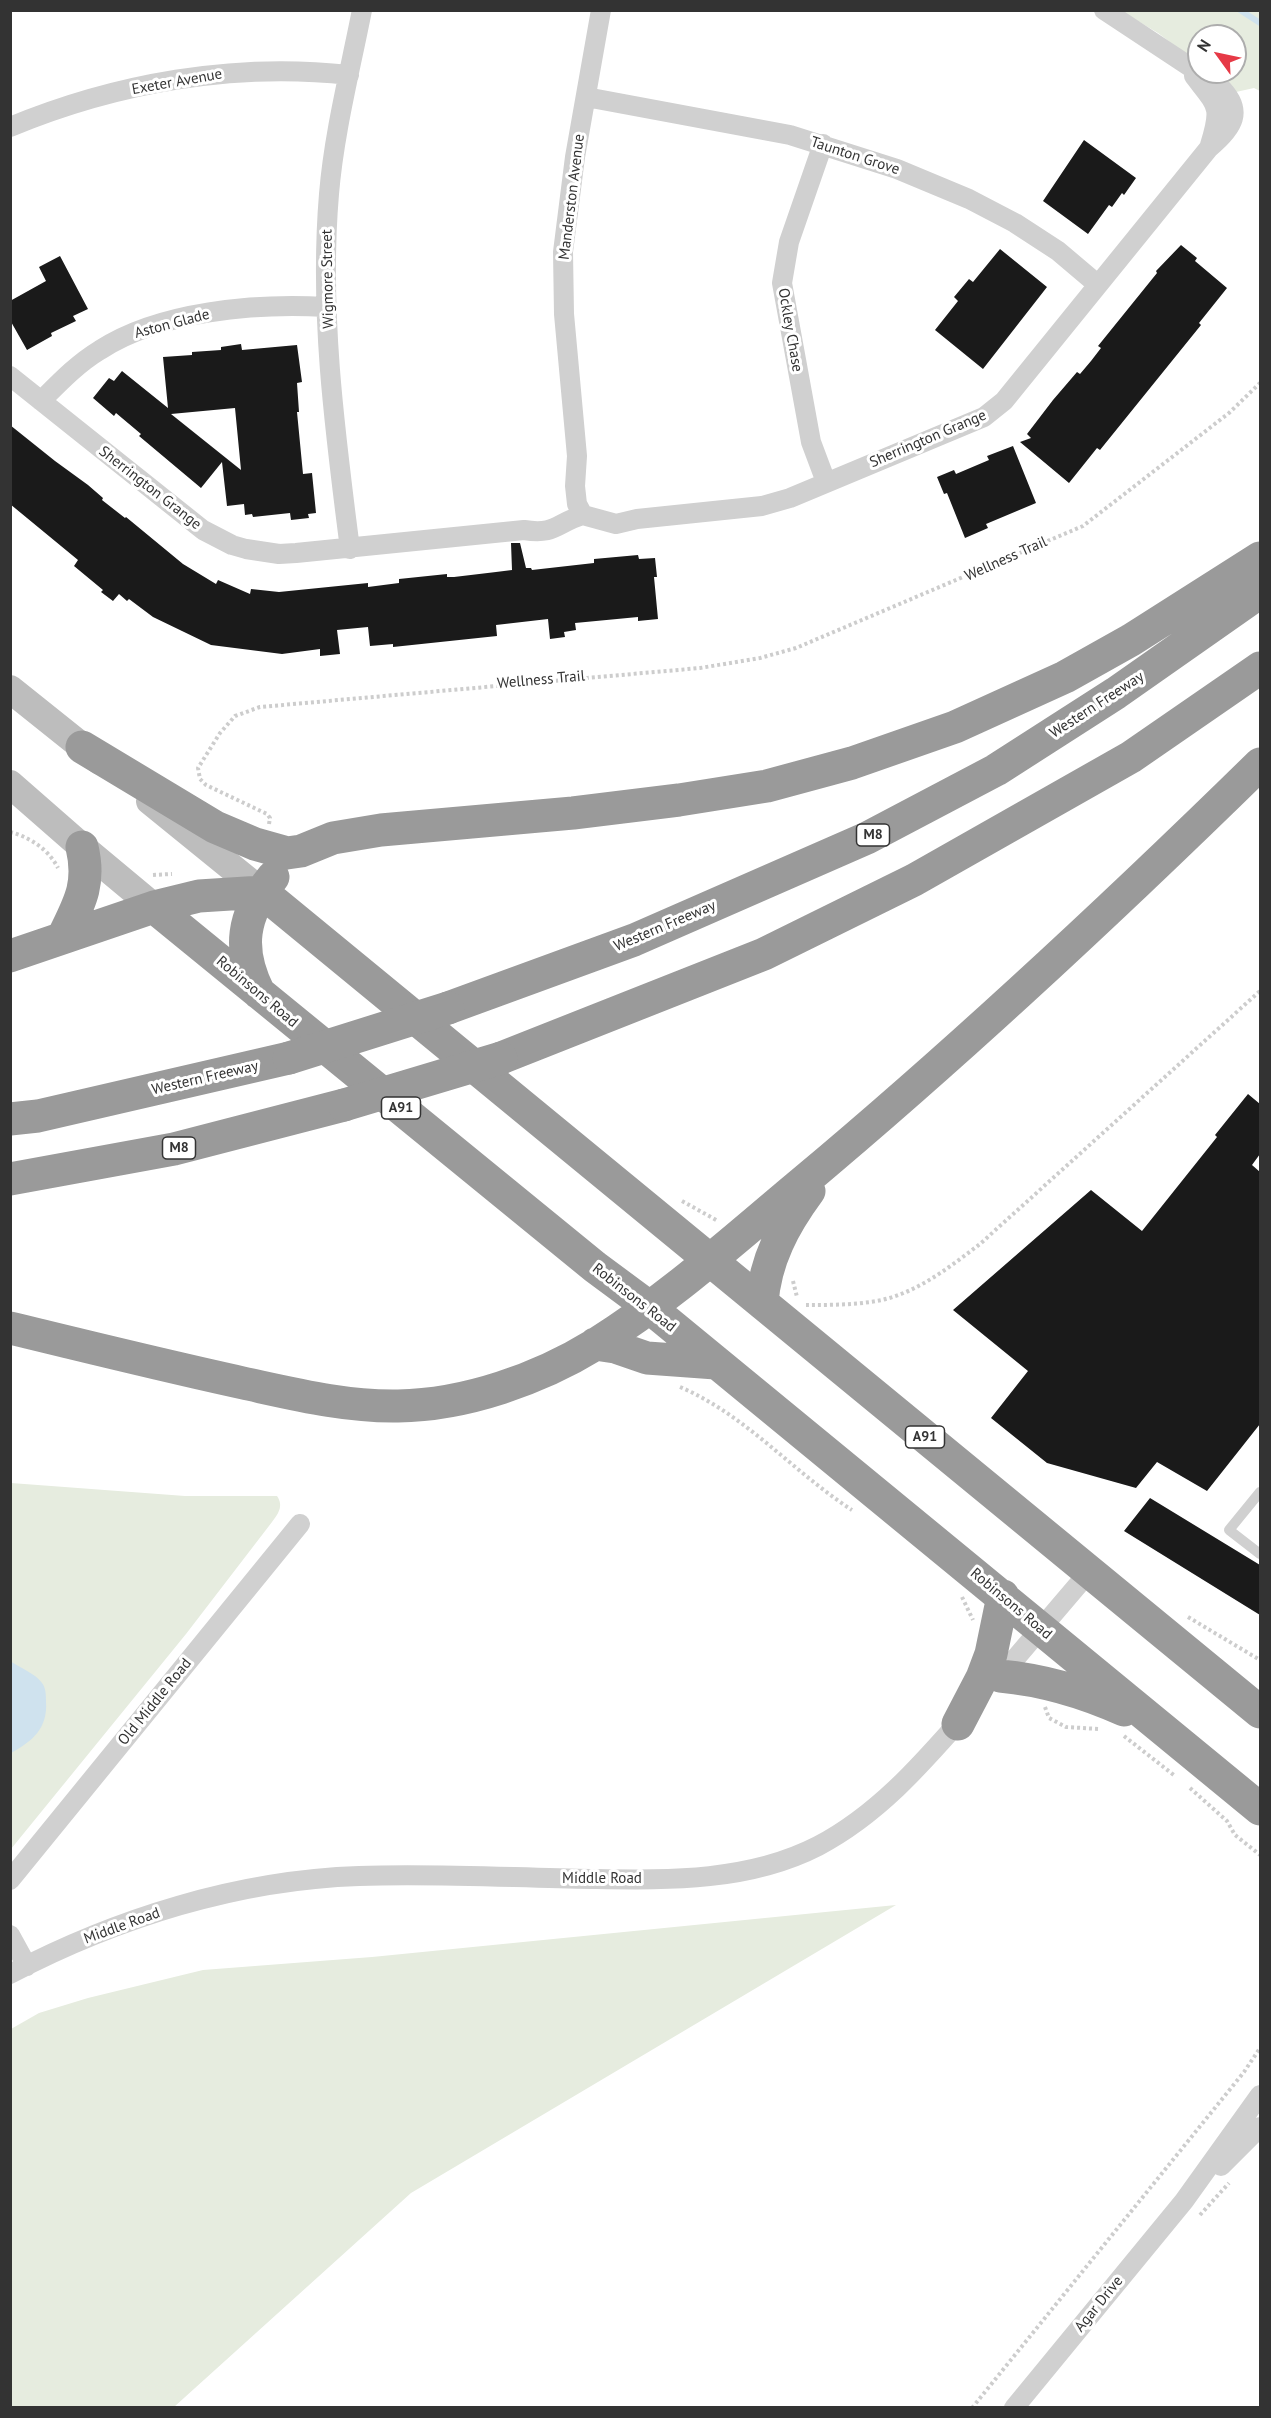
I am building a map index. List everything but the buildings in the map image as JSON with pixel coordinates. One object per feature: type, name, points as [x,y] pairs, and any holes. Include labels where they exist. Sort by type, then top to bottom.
[{"type":"highway","points":[[82,747],[193,815],[255,844],[287,853],[310,848],[333,838],[381,830],[573,813],[690,799],[767,786],[852,763],[955,727],[1065,677],[1161,622],[1260,558]]},
{"type":"highway","name":"Western Freeway","points":[[10,1119],[72,1108],[289,1058],[448,1008],[634,940],[867,838],[996,770],[1116,693],[1260,592]]},
{"type":"highway","name":"M8","points":[[10,1179],[174,1149],[345,1105],[501,1058],[764,954],[914,880],[1131,758],[1260,668]]},
{"type":"highway","points":[[10,1328],[298,1395],[357,1404],[399,1406],[483,1393],[522,1379],[595,1344],[649,1307],[710,1260],[852,1142],[959,1049],[1160,862],[1260,764]]},
{"type":"highway","points":[[63,938],[83,895],[86,879],[82,847]]},
{"type":"highway","points":[[260,993],[248,967],[245,943],[248,923],[262,892],[281,869],[310,848]]},
{"type":"highway","points":[[10,956],[63,938],[142,897],[262,892]]},
{"type":"highway","name":"A91","points":[[262,892],[1260,1712]]},
{"type":"highway","name":"Robinsons Road","points":[[142,897],[595,1267],[649,1307],[1260,1809]]},
{"type":"highway","points":[[762,1303],[764,1280],[778,1239],[808,1193],[852,1142]]},
{"type":"highway","points":[[595,1344],[615,1347],[647,1358],[716,1363]]},
{"type":"highway","points":[[958,1724],[982,1678],[991,1654],[1003,1596]]},
{"type":"highway","points":[[1000,1676],[1044,1682],[1101,1699],[1159,1726]]},
{"type":"main road","name":"A91","points":[[10,689],[262,892]]},
{"type":"main road","name":"Robinsons Road","points":[[10,784],[142,897]]},
{"type":"street","name":"Wigmore Street","points":[[350,549],[326,307],[329,192],[362,10]]},
{"type":"street","name":"Manderston Avenue","points":[[582,507],[587,485],[577,456],[564,314],[563,252],[575,157],[601,10]]},
{"type":"street","name":"Sherrington Grange","points":[[10,376],[188,520],[216,537],[246,549],[279,554],[350,549],[524,530],[540,533],[552,531],[582,507],[616,524],[638,519],[762,506],[790,498],[984,417],[1004,401],[1209,148],[1218,113],[1225,104],[1187,66],[1104,10]]},
{"type":"street","name":"Exeter Avenue","points":[[10,127],[76,103],[178,80],[256,71],[309,71],[349,75]]},
{"type":"street","name":"Taunton Grove","points":[[586,96],[790,135],[897,169],[978,204],[1015,223],[1058,251],[1097,284]]},
{"type":"street","name":"Ockley Chase","points":[[824,144],[789,242],[782,283],[811,442],[826,482]]},
{"type":"street","name":"Aston Glade","points":[[41,401],[84,360],[111,343],[144,329],[199,315],[231,310],[264,307],[326,307]]},
{"type":"street","name":"Old Middle Road","points":[[10,1880],[300,1524]]},
{"type":"street","name":"Middle Road","points":[[19,1970],[105,1931],[144,1917],[191,1903],[272,1884],[360,1876],[685,1879],[753,1869],[816,1846],[871,1812],[903,1783],[958,1724],[1089,1572]]},
{"type":"street","points":[[10,1935],[19,1970]]},
{"type":"street","name":"Agar Drive","points":[[1014,2408],[1184,2201],[1260,2095]]},
{"type":"street","name":"Agar Drive","points":[[1184,2201],[1260,2127]]},
{"type":"lane","points":[[1260,1492],[1229,1530],[1260,1554]]},
{"type":"path","name":"Wellness Trail","points":[[255,844],[258,836],[270,823],[267,814],[206,785],[198,774],[201,762],[226,724],[247,711],[260,707],[342,698],[700,668],[760,658],[796,648],[1083,525],[1229,413],[1260,383]]},
{"type":"path","points":[[10,832],[37,844],[54,860],[60,878]]},
{"type":"path","points":[[142,897],[151,875],[175,874]]},
{"type":"path","points":[[770,1260],[794,1269],[795,1294],[802,1305],[872,1302],[913,1289],[980,1244],[1260,991]]},
{"type":"path","points":[[677,1386],[711,1403],[748,1429]]},
{"type":"path","points":[[1044,1682],[1046,1711],[1054,1723],[1075,1729],[1107,1731]]},
{"type":"path","points":[[1114,1732],[1134,1743],[1183,1782],[1227,1821],[1235,1835],[1260,1855]]},
{"type":"path","points":[[972,2408],[1244,2072],[1260,2048]]},
{"type":"shaded area","points":[[1121,11],[1260,11],[1260,91],[1254,88],[1236,92],[1226,84],[1247,84],[1247,24],[1187,24],[1187,55],[1158,33]]},
{"type":"shaded area","points":[[11,1483],[185,1496],[277,1496],[280,1507],[274,1519],[186,1634],[11,1849]]},
{"type":"shaded area","points":[[896,1905],[411,2193],[174,2407],[11,2407],[11,2029],[39,2013],[88,1998],[203,1970],[372,1957]]},
{"type":"water","points":[[10,1661],[39,1680],[46,1692],[46,1710],[38,1733],[11,1753]]},
{"type":"waterway","points":[[1240,10],[1260,23]]}]
